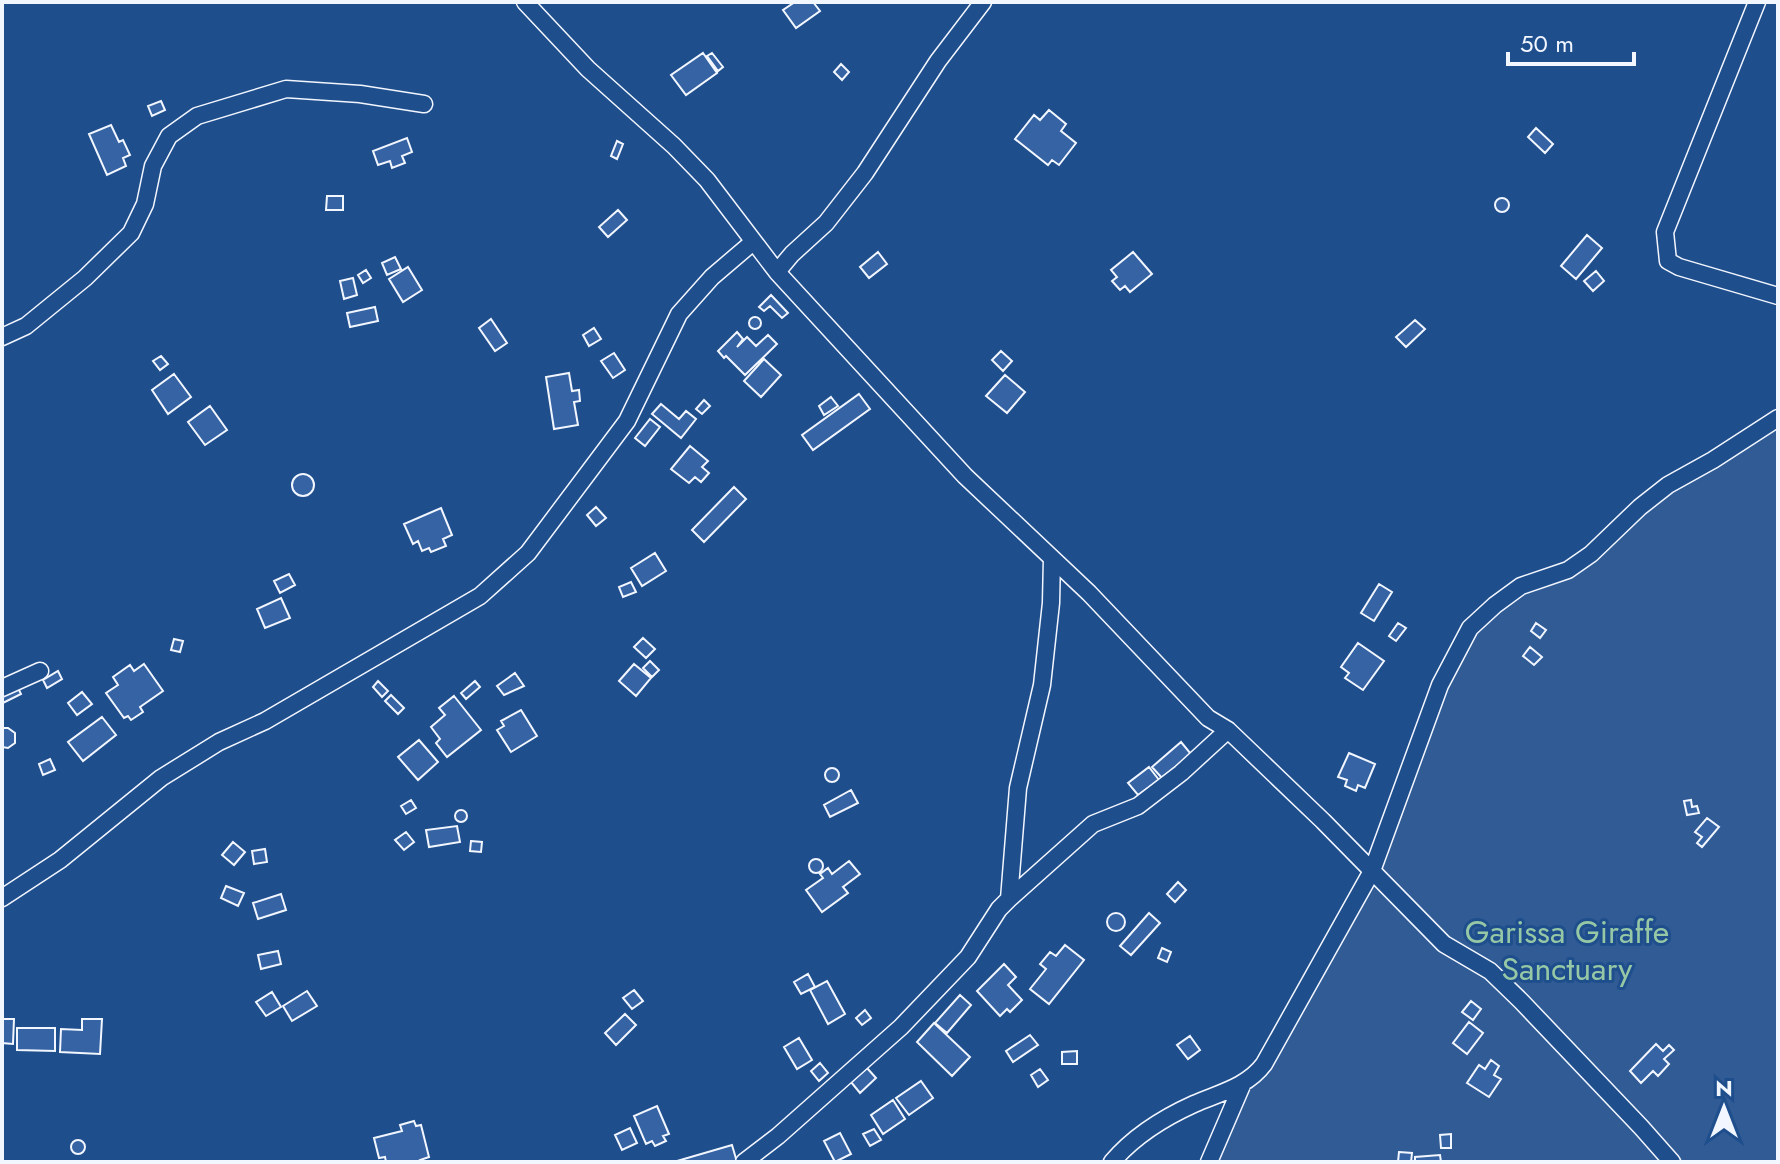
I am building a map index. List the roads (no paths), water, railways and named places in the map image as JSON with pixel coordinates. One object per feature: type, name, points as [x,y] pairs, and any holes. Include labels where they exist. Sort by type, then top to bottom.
[{"type":"street","points":[[525,2],[588,69],[707,180],[777,272],[858,356],[965,476],[1052,558],[1208,718],[1228,730],[1444,944],[1490,971],[1521,1001],[1672,1162]]},
{"type":"street","points":[[777,272],[826,223],[865,173],[938,61],[983,2]]},
{"type":"street","points":[[1757,2],[1665,232],[1665,247],[1668,261],[1679,267],[1778,296]]},
{"type":"street","points":[[2,337],[26,326],[73,288],[131,233],[145,204],[153,166],[169,136],[197,116],[286,89],[360,94],[424,104]]},
{"type":"street","points":[[2,898],[60,860],[161,778],[219,742],[265,721],[480,596],[504,577],[557,517],[627,421],[679,314],[712,277],[753,242]]},
{"type":"street","points":[[1112,1162],[1131,1141],[1167,1117],[1243,1083],[1264,1064],[1372,871],[1440,685],[1470,628],[1521,586],[1568,570],[1591,554],[1668,485],[1778,418]]},
{"type":"street","points":[[1009,899],[1018,788],[1042,685],[1051,603],[1052,558]]},
{"type":"street","points":[[2,688],[40,671]]},
{"type":"street","points":[[744,1162],[778,1136],[901,1027],[968,957],[1009,899],[1093,824],[1138,806],[1181,773],[1228,730]]},
{"type":"street","points":[[1209,1162],[1243,1083]]},
{"type":"park label","name":"Garissa Giraffe Sanctuary","points":[[1567,950]]}]
